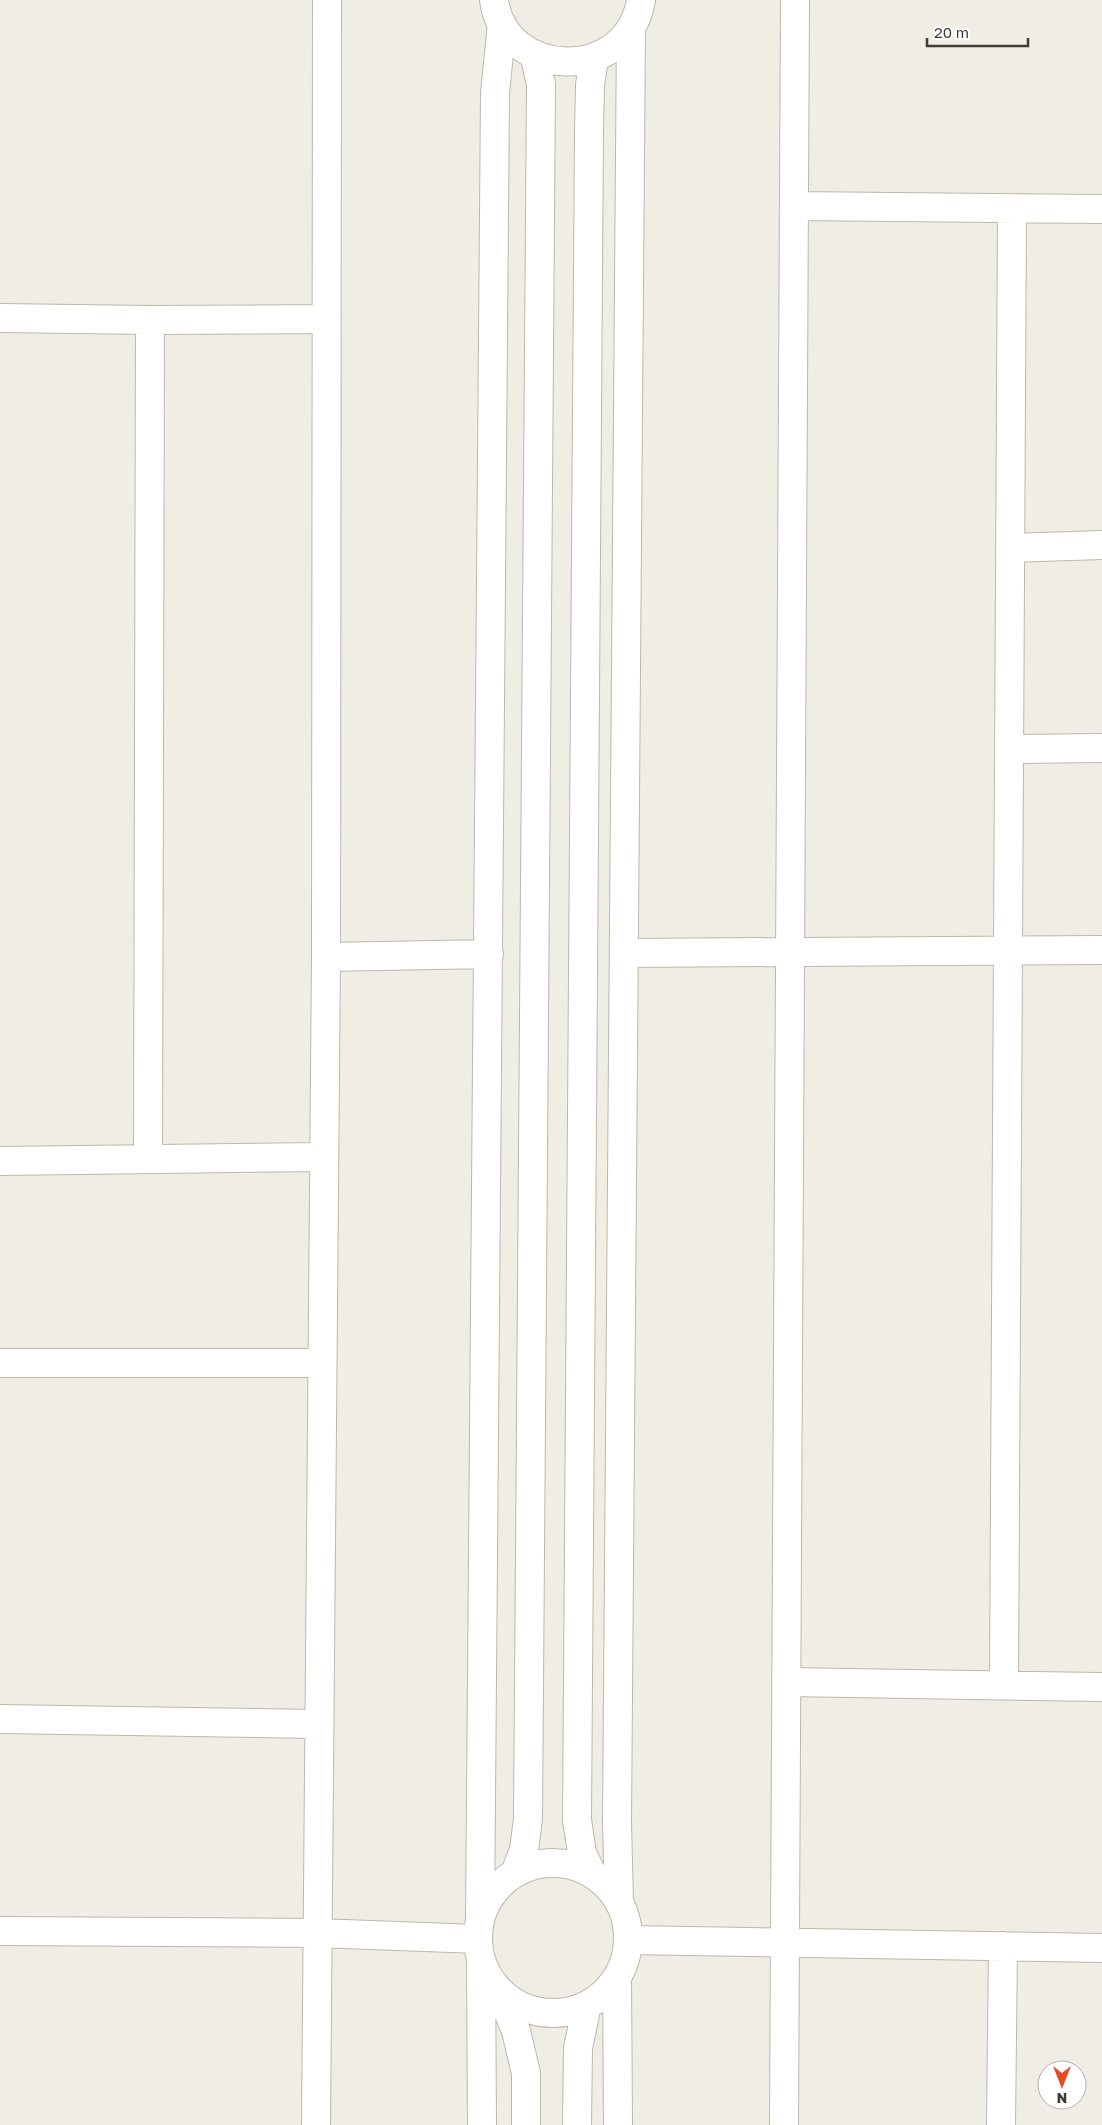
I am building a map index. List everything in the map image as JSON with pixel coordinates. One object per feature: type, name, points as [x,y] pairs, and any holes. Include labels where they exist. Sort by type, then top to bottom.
[{"type":"street","points":[[316,2125],[326,956],[327,0]]},
{"type":"street","points":[[619,1902],[617,1822],[631,28],[641,0]]},
{"type":"street","points":[[784,2125],[795,0]]},
{"type":"street","points":[[498,12],[516,42],[534,54],[564,62],[594,58],[608,50],[631,28]]},
{"type":"street","points":[[482,2125],[479,1939],[495,93],[498,12]]},
{"type":"street","points":[[516,1873],[524,1850],[528,1818],[541,93],[534,54]]},
{"type":"street","points":[[592,1874],[582,1853],[576,1820],[589,141],[590,85],[594,58]]},
{"type":"street","points":[[794,206],[1102,209]]},
{"type":"street","points":[[1004,1685],[1012,209]]},
{"type":"street","points":[[0,318],[150,320],[326,319]]},
{"type":"street","points":[[148,1159],[150,320]]},
{"type":"street","points":[[1010,548],[1102,545]]},
{"type":"street","points":[[1009,749],[1102,748]]},
{"type":"street","points":[[624,953],[1102,950]]},
{"type":"street","points":[[326,956],[489,954]]},
{"type":"street","points":[[0,1161],[323,1158]]},
{"type":"street","points":[[0,1363],[322,1363]]},
{"type":"street","points":[[787,1682],[1102,1687]]},
{"type":"street","points":[[0,1718],[319,1724]]},
{"type":"street","points":[[498,1990],[521,2006],[548,2013],[568,2012],[587,2005],[604,1994],[617,1978],[625,1960],[628,1940],[626,1920],[619,1902],[607,1886],[592,1874],[573,1866],[553,1864],[534,1866],[516,1873],[500,1886],[488,1902],[479,1939],[488,1976],[498,1990],[516,2031],[526,2073],[526,2125]]},
{"type":"street","points":[[0,1931],[317,1933],[479,1939]]},
{"type":"street","points":[[628,1940],[1102,1948]]},
{"type":"street","points":[[1001,2125],[1003,1946]]},
{"type":"street","points":[[617,1978],[618,2125]]},
{"type":"street","points":[[577,2125],[578,2048],[587,2005]]}]
